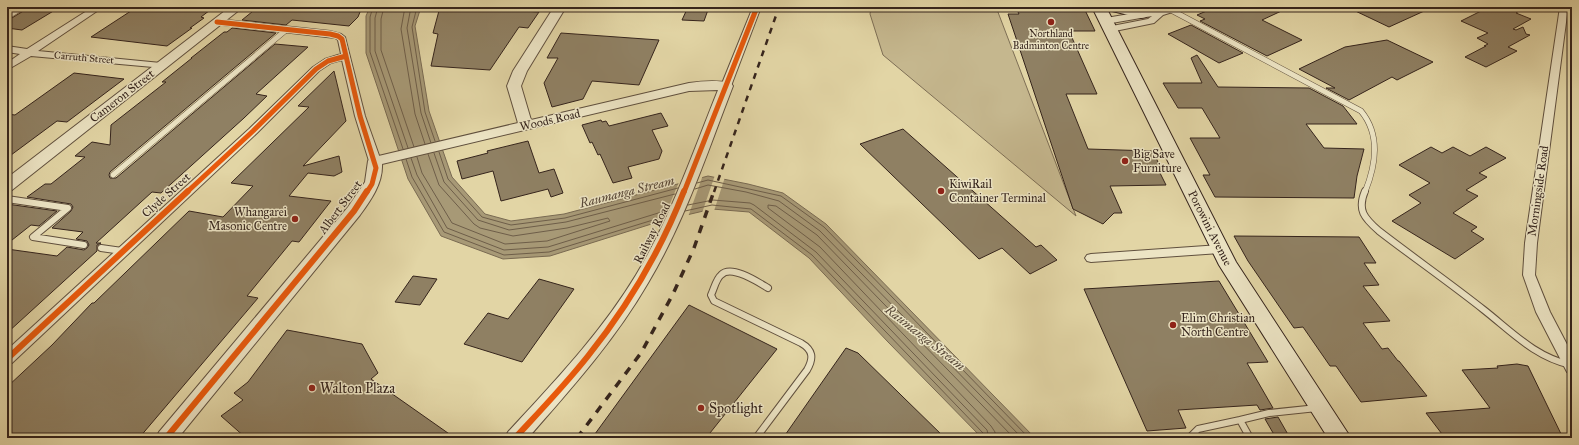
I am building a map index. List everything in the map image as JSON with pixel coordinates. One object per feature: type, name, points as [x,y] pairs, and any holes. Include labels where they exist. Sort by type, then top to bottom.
[{"type":"main road","name":"Porowini Avenue","points":[[1099,7],[1228,264],[1340,438]]},
{"type":"main road","points":[[1113,7],[1141,14]]},
{"type":"street","points":[[7,67],[99,7]]},
{"type":"street","name":"Cameron Street","points":[[7,186],[237,7]]},
{"type":"street","points":[[526,125],[514,86],[520,71],[560,7]]},
{"type":"street","name":"Railway Road","points":[[515,438],[579,367],[610,328],[655,255],[672,222],[757,7]]},
{"type":"street","name":"Morningside Road","points":[[1564,7],[1532,237],[1529,275],[1543,312],[1571,366]]},
{"type":"street","points":[[1108,26],[1151,21],[1171,10]]},
{"type":"street","points":[[1108,26],[1141,14],[1171,10]]},
{"type":"street","name":"Albert Street","points":[[166,438],[354,210],[372,184],[376,168],[360,116],[342,39],[338,36],[217,22]]},
{"type":"street","name":"Carruth Street","points":[[7,49],[161,66]]},
{"type":"street","name":"Clyde Street","points":[[7,360],[122,251],[253,131],[316,69],[328,61],[346,56]]},
{"type":"street","name":"Woods Road","points":[[375,161],[694,86],[726,86]]},
{"type":"street","points":[[1091,258],[1220,249]]},
{"type":"lane","points":[[7,17],[23,7]]},
{"type":"lane","points":[[1171,10],[1361,111],[1370,120],[1375,132],[1374,156],[1360,205],[1366,218],[1379,231],[1524,342],[1550,359],[1571,366]]},
{"type":"lane","points":[[113,175],[286,30]]},
{"type":"lane","points":[[7,199],[68,208],[34,237],[84,245]]},
{"type":"lane","points":[[101,248],[122,251]]},
{"type":"lane","points":[[756,438],[807,370],[813,360],[812,352],[801,343],[714,301],[711,295],[720,275],[729,271],[739,273],[768,288]]},
{"type":"lane","points":[[1189,438],[1198,429],[1269,413],[1321,408]]},
{"type":"lane","points":[[1240,420],[1250,438]]},
{"type":"shaded area","points":[[871,7],[996,7],[1076,216],[883,55],[870,14]]},
{"type":"water","name":"Raumanga Stream","points":[[370,7],[421,7],[415,26],[429,111],[452,177],[485,214],[511,221],[564,214],[708,176],[783,193],[826,224],[1035,438],[982,438],[888,342],[809,258],[749,212],[712,209],[661,221],[550,256],[503,259],[441,236],[408,179],[366,53],[366,16]]},
{"type":"pier","points":[[703,175],[688,217],[662,223],[679,182]]},
{"type":"pier","points":[[715,175],[725,177],[714,211],[702,213]]},
{"type":"building","points":[[27,7],[60,7],[22,30],[7,28],[7,21],[25,10]]},
{"type":"building","points":[[137,7],[214,7],[201,17],[204,18],[190,28],[192,28],[167,46],[91,37]]},
{"type":"building","points":[[258,7],[362,7],[358,17],[349,26],[292,20],[286,25],[242,20]]},
{"type":"building","points":[[440,7],[539,12],[528,28],[519,27],[490,70],[431,66],[438,34],[433,33]]},
{"type":"building","points":[[688,7],[709,7],[704,21],[682,20]]},
{"type":"building","points":[[1216,7],[1290,7],[1262,20],[1302,40],[1267,56],[1200,21],[1205,19],[1197,15]]},
{"type":"building","points":[[1347,7],[1433,7],[1389,27]]},
{"type":"building","points":[[1489,7],[1525,7],[1516,13],[1531,19],[1513,29],[1516,30],[1523,27],[1526,34],[1530,35],[1508,47],[1517,51],[1486,67],[1465,57],[1488,44],[1477,38],[1488,33],[1461,21]]},
{"type":"building","points":[[1016,8],[1084,8],[1095,31],[1069,31],[1097,94],[1066,94],[1088,149],[1153,151],[1162,171],[1159,171],[1166,185],[1110,186],[1122,213],[1114,213],[1103,224],[1073,209],[1008,14],[1019,14]]},
{"type":"building","points":[[1191,25],[1243,53],[1219,63],[1168,34]]},
{"type":"building","points":[[232,28],[276,33],[110,172],[110,178],[116,178],[275,44],[308,47],[256,94],[267,96],[244,118],[161,193],[152,192],[96,243],[101,243],[97,245],[97,251],[7,333],[7,249],[57,256],[67,247],[84,250],[89,245],[87,241],[76,239],[83,232],[52,228],[71,211],[73,207],[71,204],[27,197],[45,184],[51,184],[85,157],[75,156],[92,142],[110,145],[111,125],[166,82],[162,82],[191,58],[224,32],[227,32]]},
{"type":"building","points":[[561,33],[659,40],[639,85],[592,81],[583,99],[552,107],[544,83],[558,58],[547,58]]},
{"type":"building","points":[[1387,40],[1433,62],[1397,80],[1392,77],[1349,100],[1326,88],[1335,88],[1299,69],[1345,47]]},
{"type":"building","points":[[1197,55],[1218,87],[1309,88],[1343,106],[1357,124],[1306,124],[1324,148],[1364,149],[1357,176],[1354,198],[1215,197],[1203,175],[1210,175],[1190,138],[1220,138],[1202,108],[1178,108],[1163,83],[1202,83],[1191,58]]},
{"type":"building","points":[[334,71],[346,121],[303,166],[339,156],[342,172],[334,176],[308,173],[289,196],[331,201],[299,242],[292,241],[247,296],[258,298],[139,438],[7,438],[7,387],[52,345],[92,303],[94,303],[189,211],[223,217],[253,186],[231,183],[309,107],[298,106]]},
{"type":"building","points":[[74,73],[124,79],[67,122],[57,121],[7,158],[7,114],[15,115]]},
{"type":"building","points":[[661,113],[668,126],[652,130],[662,151],[659,159],[628,167],[632,178],[613,183],[600,154],[598,155],[592,142],[590,143],[582,125],[601,120],[602,122],[606,121],[609,126]]},
{"type":"building","name":"KiwiRail Container Terminal","points":[[903,129],[1036,247],[1041,245],[1057,260],[1030,274],[1002,248],[979,259],[860,144]]},
{"type":"building","points":[[528,141],[539,173],[554,169],[563,193],[551,197],[548,189],[501,201],[493,171],[462,179],[457,161],[488,153],[487,151]]},
{"type":"building","points":[[1431,147],[1442,153],[1453,147],[1470,156],[1486,147],[1506,158],[1479,173],[1487,177],[1466,190],[1478,196],[1453,213],[1477,227],[1471,231],[1484,239],[1455,259],[1392,221],[1421,203],[1409,195],[1430,183],[1399,165]]},
{"type":"building","points":[[7,204],[57,211],[39,226],[31,225],[7,244]]},
{"type":"building","points":[[1234,236],[1359,237],[1376,263],[1364,263],[1379,285],[1363,286],[1390,321],[1363,323],[1382,349],[1388,348],[1427,396],[1361,402],[1336,366],[1330,366],[1303,327],[1294,328],[1248,261]]},
{"type":"building","points":[[413,276],[437,279],[420,305],[395,302]]},
{"type":"building","points":[[539,279],[574,289],[522,362],[464,344],[488,313],[508,319]]},
{"type":"building","name":"Elim Christian North Centre","points":[[1219,281],[1268,362],[1247,363],[1273,408],[1260,410],[1257,405],[1178,410],[1186,428],[1147,431],[1084,289]]},
{"type":"building","points":[[689,305],[777,349],[706,438],[592,438]]},
{"type":"building","name":"Walton Plaza","points":[[287,330],[362,344],[378,373],[371,379],[455,438],[246,438],[221,416],[243,400],[234,393],[248,382]]},
{"type":"building","points":[[846,348],[858,353],[945,438],[783,438]]},
{"type":"building","points":[[1517,364],[1528,366],[1563,438],[1445,438],[1426,413],[1490,408],[1462,370],[1498,368],[1497,366]]},
{"type":"building","points":[[1278,417],[1290,438],[1276,438],[1265,419]]},
{"type":"railway","points":[[714,192],[779,7]]},
{"type":"railway","points":[[577,438],[641,353],[673,294],[694,248],[714,191]]},
{"type":"cycle path","points":[[515,438],[565,384],[600,342],[619,315],[651,263],[672,222],[757,7]]},
{"type":"cycle path","points":[[166,438],[354,211],[372,184],[376,168],[360,116],[342,39],[338,36],[330,34],[217,22]]},
{"type":"cycle path","points":[[7,359],[253,131],[316,69],[328,61],[346,56]]},
{"type":"place","name":"Northland Badminton Centre","points":[[1051,22]]},
{"type":"place","name":"Big Save Furniture","points":[[1125,161]]},
{"type":"place","name":"KiwiRail Container Terminal","points":[[941,191]]},
{"type":"place","name":"Whangarei Masonic Centre","points":[[295,219]]},
{"type":"place","name":"Elim Christian North Centre","points":[[1173,325]]},
{"type":"place","name":"Walton Plaza","points":[[312,388]]},
{"type":"place","name":"Spotlight","points":[[701,408]]}]
